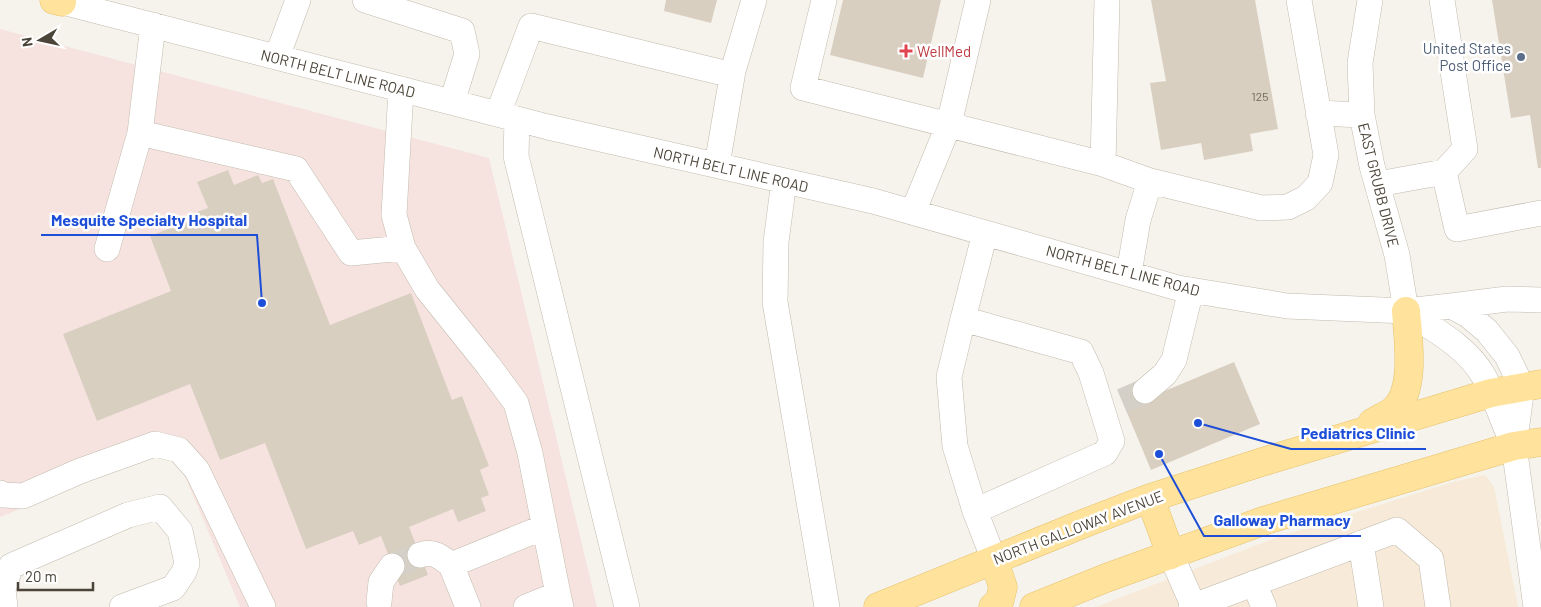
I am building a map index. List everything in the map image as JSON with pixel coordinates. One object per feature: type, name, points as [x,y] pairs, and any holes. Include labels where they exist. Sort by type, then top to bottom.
[{"type":"main road","points":[[1351,436],[1396,408],[1404,394],[1410,371],[1406,311]]},
{"type":"main road","name":"NORTH GALLOWAY AVENUE","points":[[878,607],[1150,498],[1262,462],[1492,393],[1531,386]]},
{"type":"main road","points":[[1048,604],[1263,521],[1514,446],[1541,442]]},
{"type":"main road","points":[[1150,498],[1171,555]]},
{"type":"main road","points":[[993,607],[999,603],[1003,587],[994,560]]},
{"type":"street","points":[[277,57],[298,0]]},
{"type":"street","points":[[365,0],[462,31],[467,54],[452,102]]},
{"type":"street","points":[[717,166],[732,75],[754,0]]},
{"type":"street","points":[[824,0],[803,88],[1102,164],[1150,181],[1262,208],[1288,207],[1306,198],[1320,183],[1326,155],[1299,0]]},
{"type":"street","points":[[913,212],[949,124],[978,0]]},
{"type":"street","points":[[1102,164],[1107,0]]},
{"type":"street","name":"EAST GRUBB DRIVE","points":[[1370,0],[1360,63],[1362,115],[1372,166],[1397,255],[1406,311]]},
{"type":"street","points":[[1378,184],[1444,172],[1465,149],[1442,0]]},
{"type":"street","name":"NORTH BELT LINE ROAD","points":[[59,1],[508,117],[873,201],[1191,290],[1287,306],[1406,311],[1451,306]]},
{"type":"street","points":[[107,249],[140,133],[153,26]]},
{"type":"street","points":[[627,607],[508,117],[531,26],[732,75]]},
{"type":"street","points":[[401,90],[394,215],[403,248],[427,289],[488,364],[516,403],[530,453],[559,601],[526,607]]},
{"type":"street","points":[[1318,113],[1362,115]]},
{"type":"street","points":[[140,133],[296,169],[351,253],[403,248]]},
{"type":"street","points":[[1444,172],[1457,229],[1541,213]]},
{"type":"street","points":[[784,181],[776,242],[775,302],[827,607]]},
{"type":"street","points":[[1129,273],[1138,220],[1150,181]]},
{"type":"street","points":[[985,233],[949,378],[955,446],[975,511],[994,560]]},
{"type":"street","points":[[1145,391],[1165,374],[1174,360],[1191,290]]},
{"type":"street","points":[[1451,306],[1507,299],[1541,300]]},
{"type":"street","points":[[1451,306],[1468,315],[1487,331],[1531,386],[1514,446]]},
{"type":"street","points":[[1406,311],[1452,342],[1471,360],[1482,374],[1492,393],[1514,446],[1532,504],[1536,607]]},
{"type":"street","points":[[963,319],[1081,352],[1091,373],[1112,404],[1112,441],[1105,453],[975,511]]},
{"type":"street","points":[[0,493],[3,495],[23,496],[80,471],[155,444],[179,450],[197,470],[263,607]]},
{"type":"street","points":[[5,607],[3,589],[11,566],[128,515],[160,507],[180,531],[187,564],[184,572],[173,588],[122,607]]},
{"type":"street","points":[[451,565],[544,527]]},
{"type":"street","points":[[1171,555],[1193,607],[1397,530],[1431,559],[1438,607]]},
{"type":"street","points":[[1362,543],[1371,607]]},
{"type":"street","points":[[420,555],[426,553],[438,555],[451,565],[468,607]]},
{"type":"street","points":[[376,605],[381,582],[392,566]]},
{"type":"street","points":[[1254,583],[1264,607]]},
{"type":"shaded area","points":[[0,29],[489,158],[597,607],[240,607],[173,448],[0,517]]},
{"type":"shaded area","points":[[1485,475],[1494,487],[1518,607],[1096,607],[1278,537],[1453,482]]},
{"type":"building","points":[[666,0],[717,0],[711,23],[664,11]]},
{"type":"building","points":[[843,0],[941,0],[923,78],[830,55]]},
{"type":"building","points":[[1151,0],[1255,0],[1278,129],[1250,134],[1253,151],[1204,160],[1201,143],[1161,150],[1150,83],[1166,81]]},
{"type":"building","name":"United States Post Office","points":[[1492,0],[1541,0],[1541,168],[1538,168],[1530,115],[1511,118]]},
{"type":"building","points":[[228,170],[234,185],[258,175],[262,183],[273,179],[330,325],[411,293],[452,400],[462,396],[489,466],[480,470],[489,495],[481,498],[486,511],[458,522],[453,509],[409,527],[428,575],[400,586],[381,536],[359,545],[353,531],[306,549],[265,443],[220,460],[190,384],[97,421],[63,334],[171,291],[150,236],[191,220],[189,215],[208,208],[197,182]]},
{"type":"building","points":[[1234,362],[1260,424],[1151,470],[1118,391],[1141,381],[1148,398]]},
{"type":"tunnel","points":[[1122,401],[1145,391]]},
{"type":"tunnel","points":[[392,566],[420,555]]},
{"type":"place","name":"WellMed","points":[[906,51]]},
{"type":"place","name":"United States Post Office","points":[[1521,57]]},
{"type":"place","name":"Mesquite Specialty Hospital","points":[[262,303]]},
{"type":"place","name":"Pediatrics Clinic","points":[[1198,423]]},
{"type":"place","name":"Galloway Pharmacy","points":[[1159,454]]}]
